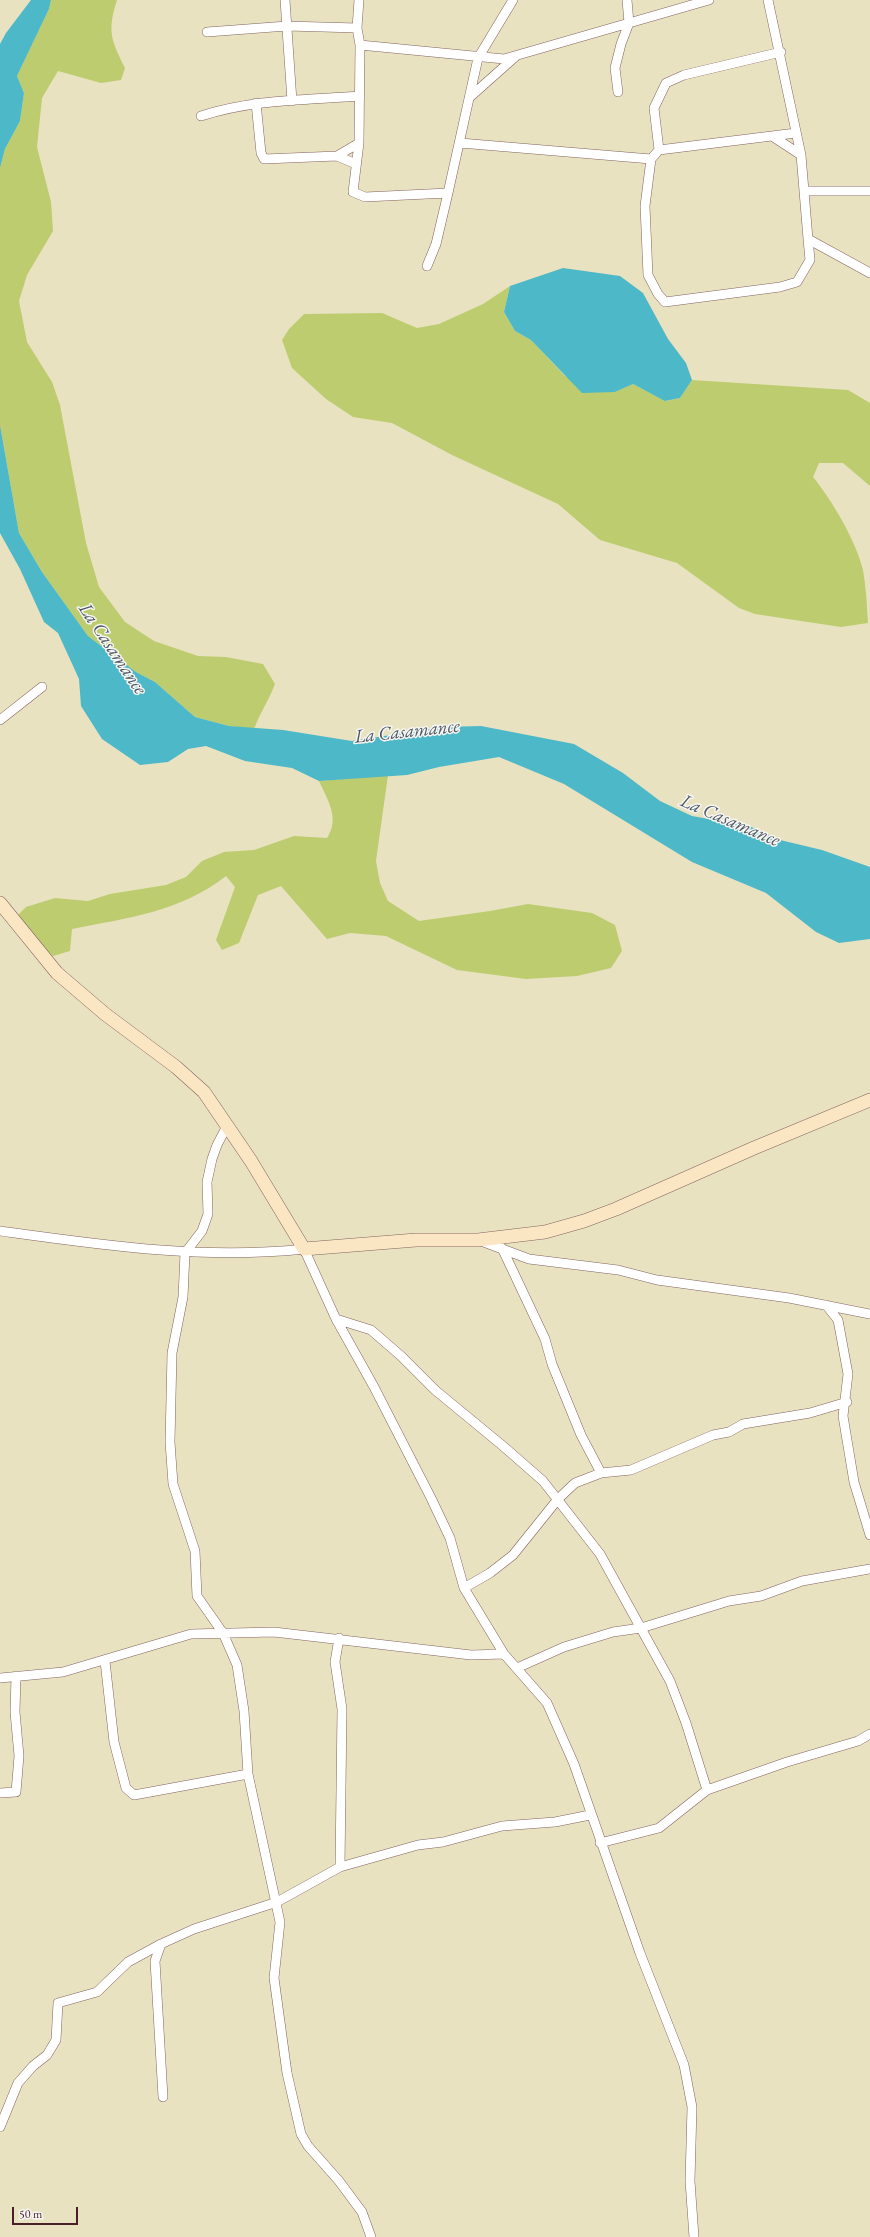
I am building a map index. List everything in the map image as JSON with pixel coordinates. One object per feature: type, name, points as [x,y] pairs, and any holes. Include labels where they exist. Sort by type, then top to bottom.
[{"type":"street","points":[[285,0],[292,101]]},
{"type":"street","points":[[359,0],[359,143],[353,192],[364,197],[448,193]]},
{"type":"street","points":[[427,266],[436,244],[478,58],[512,0]]},
{"type":"street","points":[[618,92],[615,68],[621,44],[629,23],[627,0]]},
{"type":"street","points":[[360,45],[478,58],[504,59],[709,0]]},
{"type":"street","points":[[768,0],[781,52],[801,155],[810,260],[797,282],[780,287],[665,302],[658,294],[648,275],[645,206],[651,159],[659,150],[796,133]]},
{"type":"street","points":[[207,32],[287,26],[358,28]]},
{"type":"street","points":[[659,150],[654,108],[666,83],[684,75],[781,52]]},
{"type":"street","points":[[470,97],[515,57]]},
{"type":"street","points":[[201,116],[225,108],[256,103],[360,96]]},
{"type":"street","points":[[256,103],[261,153],[264,159],[337,156],[356,164]]},
{"type":"street","points":[[772,136],[801,155]]},
{"type":"street","points":[[337,156],[359,143]]},
{"type":"street","points":[[460,143],[651,159]]},
{"type":"street","points":[[804,191],[870,191]]},
{"type":"street","points":[[808,239],[870,273]]},
{"type":"street","points":[[0,720],[42,687]]},
{"type":"street","points":[[0,903],[57,973],[105,1014],[192,1080],[251,1160],[304,1249],[336,1319],[423,1480],[450,1538],[464,1588],[504,1654],[518,1668],[547,1703],[574,1764],[590,1815],[640,1953],[684,2065],[692,2107],[690,2181],[694,2237]]},
{"type":"street","points":[[0,1231],[92,1244],[185,1253],[263,1253],[416,1240],[478,1240],[545,1232],[584,1222],[616,1210],[754,1148],[870,1100]]},
{"type":"street","points":[[227,1126],[217,1145],[207,1182],[208,1214],[202,1232],[185,1253],[183,1297],[172,1353],[170,1442],[173,1484],[195,1551],[197,1596],[223,1633],[237,1665],[244,1711],[248,1774],[277,1902],[280,1922],[274,1978],[287,2072],[301,2134],[308,2146],[339,2181],[362,2212],[371,2237]]},
{"type":"street","points":[[478,1240],[529,1259],[618,1270],[657,1280],[826,1305],[870,1314]]},
{"type":"street","points":[[502,1248],[545,1339],[552,1364],[581,1435],[601,1473]]},
{"type":"street","points":[[826,1305],[838,1320],[848,1374],[846,1402],[843,1416],[854,1482],[870,1535]]},
{"type":"street","points":[[336,1319],[371,1330],[435,1390],[504,1446],[543,1481],[558,1499],[600,1554],[670,1681],[686,1723],[707,1790]]},
{"type":"street","points":[[464,1588],[490,1573],[513,1555],[558,1499],[575,1483],[601,1473],[631,1470],[713,1435],[729,1432],[743,1424],[810,1413],[846,1402]]},
{"type":"street","points":[[518,1668],[564,1647],[613,1632],[641,1628],[729,1601],[761,1596],[802,1581],[870,1569]]},
{"type":"street","points":[[0,1678],[63,1672],[105,1661],[190,1634],[274,1632],[339,1638],[471,1655],[504,1654]]},
{"type":"street","points":[[339,1638],[336,1662],[342,1709],[340,1867]]},
{"type":"street","points":[[105,1661],[114,1742],[126,1788],[134,1795],[248,1774]]},
{"type":"street","points":[[0,1793],[16,1792],[19,1756],[15,1712],[16,1676]]},
{"type":"street","points":[[600,1843],[659,1828],[707,1790],[787,1762],[858,1740],[870,1734]]},
{"type":"street","points":[[0,2127],[18,2083],[33,2066],[47,2055],[56,2040],[58,2003],[97,1992],[128,1962],[161,1944],[194,1929],[277,1902],[340,1867],[418,1845],[443,1842],[502,1826],[555,1822],[590,1815]]},
{"type":"street","points":[[161,1944],[155,1961],[163,2097]]},
{"type":"green space","points":[[51,0],[117,0],[111,28],[116,50],[125,68],[121,80],[101,83],[58,71],[42,98],[37,147],[51,202],[53,231],[27,275],[19,301],[27,342],[52,382],[60,405],[86,543],[99,587],[125,622],[154,641],[198,656],[226,657],[263,664],[275,684],[254,729],[229,726],[195,717],[155,682],[136,672],[88,636],[42,572],[19,533],[0,425],[0,168],[5,149],[20,121],[24,93],[17,76],[49,9]]},
{"type":"green space","points":[[510,286],[504,312],[515,331],[531,340],[565,376],[615,392],[633,384],[666,401],[680,398],[692,380],[848,390],[870,403],[870,486],[843,463],[819,463],[813,477],[828,497],[842,521],[860,559],[865,583],[868,623],[841,627],[755,614],[739,608],[677,563],[600,540],[558,504],[452,455],[392,423],[353,417],[326,399],[292,368],[282,340],[289,329],[304,314],[382,313],[417,328],[439,324],[483,304]]},
{"type":"green space","points":[[388,775],[376,861],[380,883],[388,901],[419,921],[528,904],[592,913],[615,925],[622,951],[611,968],[577,976],[526,979],[457,970],[386,936],[350,933],[327,939],[281,886],[258,895],[239,943],[222,950],[216,940],[235,887],[226,876],[190,898],[172,906],[133,917],[72,929],[70,951],[53,956],[37,943],[18,915],[26,907],[55,898],[88,901],[110,894],[166,885],[186,877],[202,861],[224,852],[254,850],[294,836],[327,838],[331,831],[333,816],[319,781]]},
{"type":"water","points":[[31,0],[51,0],[49,9],[17,76],[24,93],[20,121],[5,149],[0,168],[0,44],[6,33]]},
{"type":"water","points":[[563,268],[620,276],[643,293],[668,339],[686,363],[692,380],[680,398],[665,401],[633,384],[615,392],[582,393],[531,340],[515,331],[504,312],[510,286]]},
{"type":"water","points":[[0,425],[19,533],[42,572],[88,636],[136,672],[155,682],[195,717],[229,726],[283,730],[352,741],[442,727],[481,726],[574,744],[623,773],[660,801],[692,816],[749,826],[780,840],[822,850],[870,867],[870,939],[839,943],[816,932],[766,893],[692,862],[564,784],[499,757],[439,767],[407,775],[319,781],[292,768],[245,761],[206,746],[188,749],[168,762],[140,765],[102,739],[81,706],[79,679],[58,633],[44,622],[20,569],[0,533]]},
{"type":"water label","name":"La Casamance","points":[[112,649]]},
{"type":"water label","name":"La Casamance","points":[[407,732]]},
{"type":"water label","name":"La Casamance","points":[[730,821]]}]
